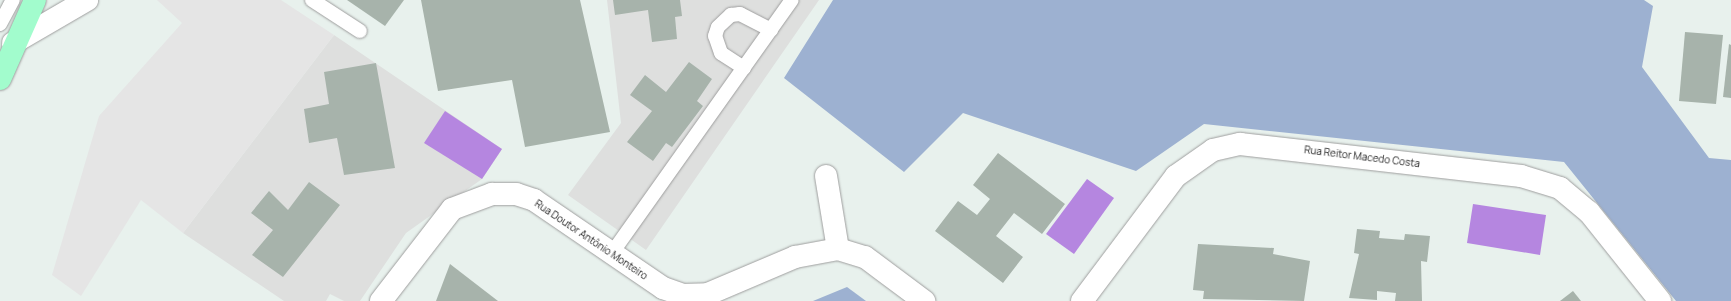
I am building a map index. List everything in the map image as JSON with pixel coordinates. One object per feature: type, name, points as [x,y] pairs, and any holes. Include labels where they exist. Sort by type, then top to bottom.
[{"type":"main road","points":[[0,79],[13,43],[35,0]]},
{"type":"street","points":[[13,43],[87,0]]},
{"type":"street","name":"Rua Reitor Macedo Costa","points":[[1082,301],[1176,176],[1213,150],[1240,144],[1521,176],[1560,188],[1589,212],[1660,301]]},
{"type":"street","points":[[826,176],[838,249]]},
{"type":"street","name":"Rua Doutor Antônio Monteiro","points":[[381,301],[452,209],[492,194],[516,194],[534,200],[663,288],[683,294],[708,294],[795,257],[838,249],[864,257],[924,301]]},
{"type":"lane","points":[[0,24],[13,0]]},
{"type":"lane","points":[[312,0],[360,31]]},
{"type":"lane","points":[[612,253],[792,0]]},
{"type":"lane","points":[[744,68],[721,52],[715,36],[718,27],[731,15],[740,14],[771,30]]},
{"type":"shaded area","points":[[157,0],[281,0],[334,35],[183,233],[141,200],[81,296],[52,275],[99,116],[182,23]]},
{"type":"shaded area","points":[[607,0],[819,0],[646,250],[568,195],[621,123]]},
{"type":"shaded area","points":[[833,0],[1644,0],[1653,6],[1642,67],[1709,158],[1731,160],[1731,301],[1676,301],[1564,162],[1204,124],[1136,171],[963,113],[904,172],[784,78]]},
{"type":"shaded area","points":[[334,35],[502,149],[482,179],[406,233],[360,301],[344,301],[330,294],[326,301],[284,301],[183,233]]},
{"type":"shaded area","points":[[445,111],[502,149],[482,179],[424,143]]},
{"type":"shaded area","points":[[1087,179],[1114,198],[1074,254],[1046,234]]},
{"type":"shaded area","points":[[1473,204],[1546,215],[1540,255],[1467,243]]},
{"type":"shaded area","points":[[847,287],[866,301],[813,301]]},
{"type":"building","points":[[347,0],[404,0],[385,26]]},
{"type":"building","points":[[421,0],[580,0],[610,132],[525,147],[512,80],[438,91]]},
{"type":"building","points":[[613,0],[680,0],[682,16],[675,17],[677,39],[652,42],[648,10],[615,15]]},
{"type":"building","points":[[1685,32],[1723,35],[1716,104],[1679,101]]},
{"type":"building","points":[[1729,44],[1731,45],[1731,98],[1723,97]]},
{"type":"building","points":[[689,62],[712,79],[697,101],[703,106],[672,147],[666,143],[653,161],[627,142],[652,111],[630,95],[645,75],[666,92]]},
{"type":"building","points":[[376,63],[395,168],[344,175],[337,138],[309,143],[304,109],[329,104],[324,72]]},
{"type":"building","points":[[998,153],[1065,204],[1042,234],[1014,213],[996,236],[1023,257],[1003,283],[935,231],[958,201],[977,215],[990,199],[973,185]]},
{"type":"building","points":[[309,182],[340,205],[283,277],[252,255],[273,230],[251,213],[269,191],[288,210]]},
{"type":"building","points":[[1357,229],[1380,231],[1379,238],[1404,240],[1405,234],[1430,236],[1427,262],[1421,261],[1422,301],[1395,301],[1396,293],[1377,291],[1377,300],[1349,298],[1359,254],[1354,253]]},
{"type":"building","points":[[1198,244],[1274,248],[1273,254],[1310,261],[1304,301],[1203,299],[1204,291],[1193,290]]},
{"type":"building","points":[[450,264],[498,301],[436,301]]},
{"type":"building","points":[[1573,291],[1581,301],[1560,301]]}]
